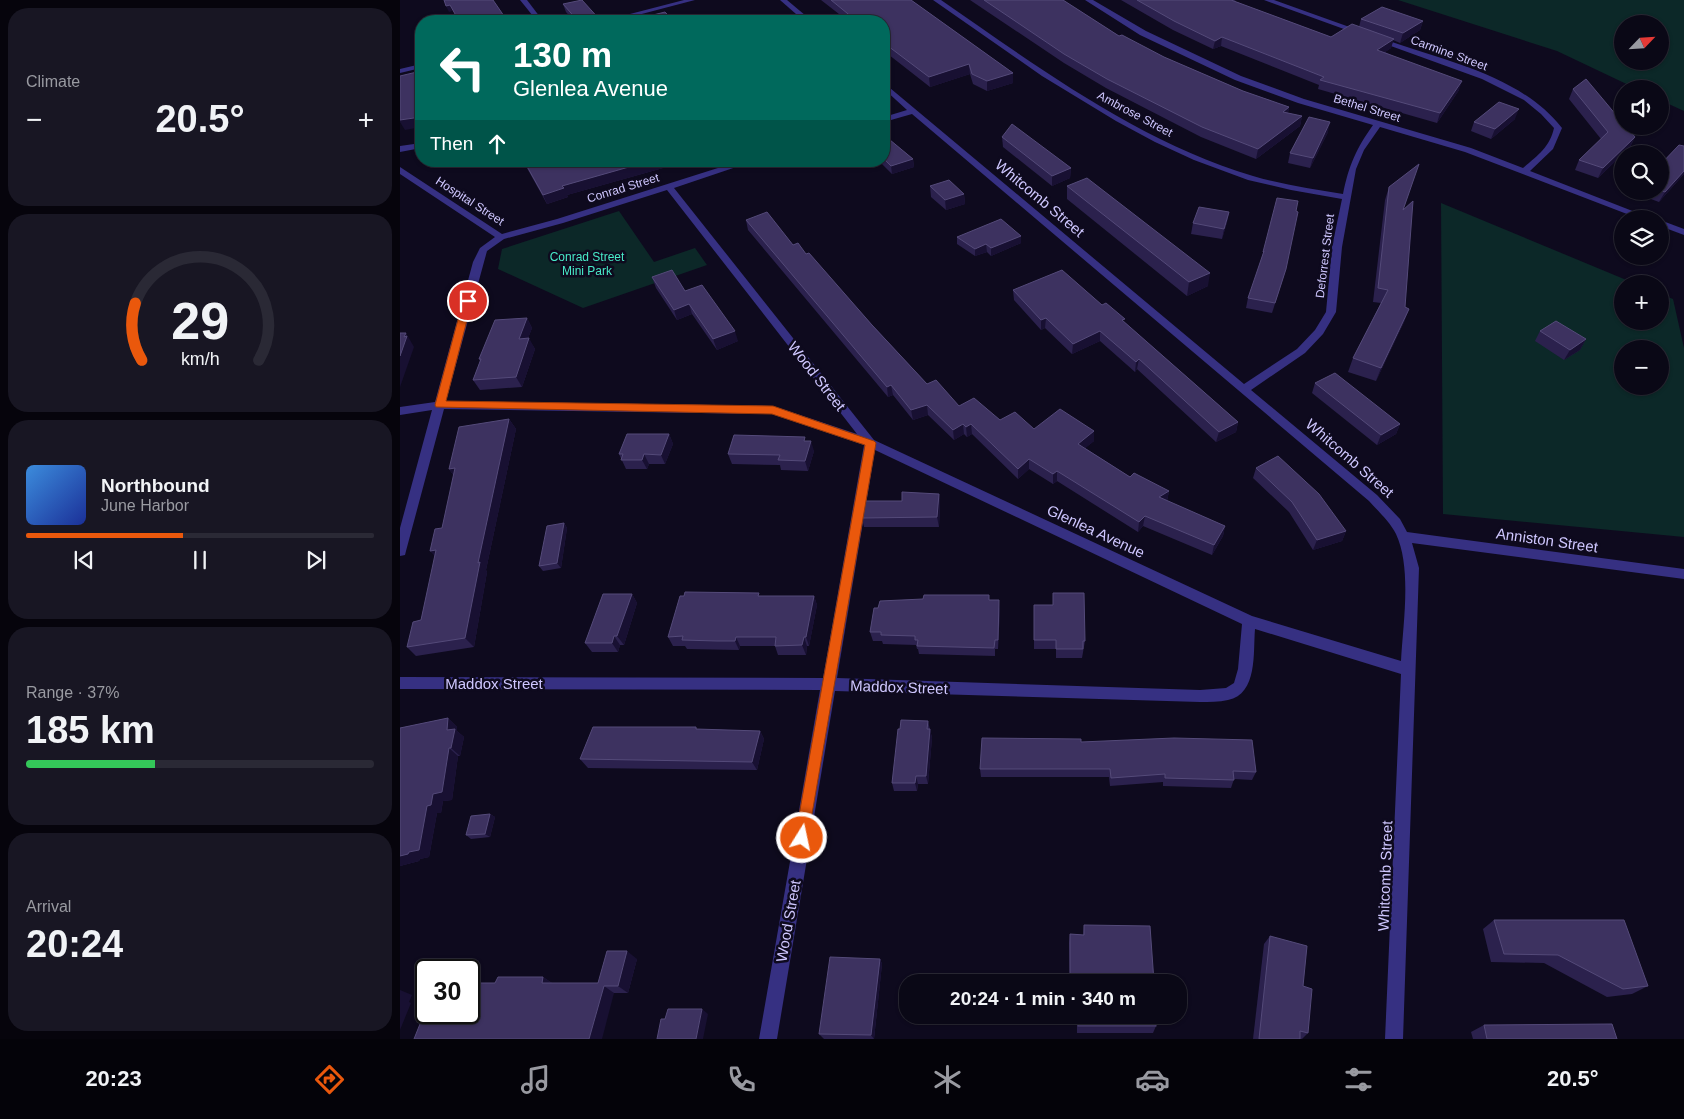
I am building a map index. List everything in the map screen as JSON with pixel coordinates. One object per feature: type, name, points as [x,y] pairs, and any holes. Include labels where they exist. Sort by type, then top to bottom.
[{"type":"street","points":[[523,0],[535,15]]},
{"type":"street","points":[[631,15],[692,0]]},
{"type":"street","points":[[783,0],[801,15]]},
{"type":"street","name":"Ambrose Street","points":[[936,0],[1045,75],[1091,103],[1170,146],[1238,174],[1261,181],[1345,197]]},
{"type":"street","name":"Bethel Street","points":[[1088,0],[1143,33],[1238,78],[1301,101],[1468,150],[1626,210]]},
{"type":"street","name":"Carmine Street","points":[[1267,0],[1478,75],[1535,104],[1549,116],[1558,128],[1556,140],[1549,150],[1525,171]]},
{"type":"street","points":[[400,71],[415,67]]},
{"type":"street","name":"Whitcomb Street","points":[[890,90],[941,136],[1373,498],[1396,522],[1405,537],[1412,568],[1394,1039]]},
{"type":"street","points":[[890,118],[913,110]]},
{"type":"street","name":"Deforrest Street","points":[[1245,389],[1301,350],[1319,332],[1331,312],[1336,247],[1345,197],[1352,170],[1360,150],[1378,124]]},
{"type":"street","points":[[400,149],[415,147]]},
{"type":"street","name":"Conrad Street","points":[[502,237],[731,167]]},
{"type":"street","name":"Hospital Street","points":[[400,170],[502,237]]},
{"type":"street","name":"Wood Street","points":[[669,187],[870,443],[768,1039]]},
{"type":"street","points":[[1669,226],[1684,232]]},
{"type":"street","points":[[400,551],[478,262],[483,250],[502,237]]},
{"type":"street","name":"Glenlea Avenue","points":[[400,411],[440,405],[773,410],[870,443],[1250,621],[1409,670]]},
{"type":"street","name":"Anniston Street","points":[[1405,537],[1684,574]]},
{"type":"street","name":"Maddox Street","points":[[400,682],[828,684],[1200,696],[1228,694],[1240,687],[1245,669],[1250,621]]},
{"type":"green space","points":[[1398,0],[1684,0],[1684,111],[1669,104],[1669,80],[1618,80],[1557,51]]},
{"type":"green space","points":[[1441,203],[1614,275],[1614,330],[1669,330],[1669,297],[1673,299],[1684,348],[1684,537],[1443,514]]},
{"type":"green space","name":"Conrad Street Mini Park","points":[[619,211],[654,262],[695,248],[707,265],[583,308],[498,269],[502,249]]},
{"type":"building","points":[[444,0],[493,0],[503,15],[456,15],[450,5],[446,6]]},
{"type":"building","points":[[582,0],[596,15],[573,15],[563,4]]},
{"type":"building","points":[[831,0],[911,0],[1013,73],[987,81],[972,74],[969,64],[929,77],[890,48],[890,15],[849,15]]},
{"type":"building","points":[[984,0],[1063,0],[1119,36],[1122,35],[1164,57],[1243,91],[1289,107],[1283,112],[1302,116],[1258,149],[1202,127],[1107,79],[1064,54]]},
{"type":"building","points":[[1137,0],[1231,0],[1331,37],[1352,24],[1394,39],[1377,50],[1462,81],[1440,113],[1320,80],[1324,77],[1222,37],[1215,41]]},
{"type":"building","points":[[1382,7],[1423,21],[1403,33],[1361,19]]},
{"type":"building","points":[[665,12],[668,15],[653,15]]},
{"type":"building","points":[[415,72],[415,118],[400,120],[400,76]]},
{"type":"building","points":[[1586,79],[1614,112],[1614,135],[1633,135],[1635,137],[1627,145],[1614,145],[1614,157],[1603,168],[1579,160],[1608,132],[1573,89]]},
{"type":"building","points":[[1499,102],[1519,109],[1495,129],[1474,122]]},
{"type":"building","points":[[1309,117],[1330,122],[1313,158],[1290,153]]},
{"type":"building","points":[[1012,124],[1071,168],[1052,176],[1002,137]]},
{"type":"building","points":[[890,140],[913,159],[890,165]]},
{"type":"building","points":[[1679,145],[1684,146],[1684,171],[1669,188],[1669,156]]},
{"type":"building","points":[[1419,164],[1403,210],[1413,201],[1405,307],[1409,309],[1381,368],[1353,358],[1388,290],[1378,288],[1389,187]]},
{"type":"building","points":[[527,167],[629,167],[562,186],[564,188],[543,195]]},
{"type":"building","points":[[1087,178],[1210,273],[1189,282],[1067,186]]},
{"type":"building","points":[[949,180],[964,194],[945,200],[930,186]]},
{"type":"building","points":[[1277,198],[1298,201],[1296,211],[1298,212],[1286,269],[1275,303],[1248,298],[1264,251]]},
{"type":"building","points":[[1199,207],[1229,212],[1224,229],[1193,223]]},
{"type":"building","points":[[767,212],[793,245],[798,243],[806,254],[809,253],[927,384],[936,380],[959,406],[974,398],[1000,420],[1015,412],[1034,429],[1060,409],[1094,431],[1078,444],[1130,477],[1134,473],[1169,491],[1159,497],[1225,526],[1214,545],[1145,516],[1139,522],[1057,471],[1053,474],[1029,459],[1018,469],[971,424],[966,427],[963,424],[953,430],[927,405],[911,410],[891,385],[887,387],[746,220]]},
{"type":"building","points":[[1001,219],[1021,236],[991,248],[986,244],[975,249],[957,237]]},
{"type":"building","points":[[672,270],[685,291],[702,285],[735,331],[713,339],[689,304],[674,310],[652,277]]},
{"type":"building","points":[[1062,270],[1102,305],[1106,303],[1125,319],[1122,320],[1238,422],[1219,432],[1139,359],[1136,362],[1100,331],[1073,344],[1046,318],[1041,320],[1013,290]]},
{"type":"building","points":[[527,318],[519,339],[529,338],[516,377],[473,380],[481,359],[479,359],[495,320]]},
{"type":"building","points":[[1556,321],[1586,339],[1570,350],[1540,331]]},
{"type":"building","points":[[400,333],[406,333],[404,337],[407,336],[400,356]]},
{"type":"building","points":[[1335,373],[1400,424],[1381,435],[1315,383]]},
{"type":"building","points":[[509,419],[478,563],[480,562],[465,638],[407,647],[413,622],[421,620],[436,550],[430,551],[435,529],[442,528],[455,468],[449,469],[459,427]]},
{"type":"building","points":[[627,434],[669,434],[661,455],[644,454],[642,460],[621,460],[623,454],[619,454]]},
{"type":"building","points":[[734,435],[805,437],[804,441],[811,441],[805,461],[778,460],[780,455],[728,454]]},
{"type":"building","points":[[1278,456],[1319,494],[1346,531],[1317,540],[1292,502],[1256,468]]},
{"type":"building","points":[[902,492],[939,494],[937,517],[862,518],[865,501],[902,501]]},
{"type":"building","points":[[564,523],[557,563],[539,566],[547,526]]},
{"type":"building","points":[[685,592],[759,593],[758,596],[814,596],[806,637],[804,637],[802,645],[775,646],[776,637],[736,637],[735,641],[717,641],[682,640],[683,636],[668,637],[680,596],[684,596]]},
{"type":"building","points":[[1053,593],[1084,593],[1085,641],[1083,641],[1083,649],[1056,649],[1056,640],[1034,640],[1034,605],[1053,605]]},
{"type":"building","points":[[603,594],[632,594],[617,636],[614,636],[612,643],[585,643]]},
{"type":"building","points":[[924,595],[989,595],[989,600],[999,600],[998,640],[995,640],[994,648],[917,646],[918,640],[915,640],[915,636],[881,635],[881,632],[870,632],[874,608],[878,608],[880,601],[923,599]]},
{"type":"building","points":[[448,718],[447,730],[455,729],[451,748],[449,748],[442,792],[433,794],[431,805],[427,806],[419,850],[400,856],[400,728]]},
{"type":"building","points":[[901,720],[928,721],[927,729],[930,729],[926,776],[916,776],[915,783],[892,783],[898,729],[900,729]]},
{"type":"building","points":[[593,727],[696,727],[696,729],[760,731],[752,762],[580,759]]},
{"type":"building","points":[[982,738],[1081,739],[1081,742],[1174,738],[1252,740],[1256,772],[1233,771],[1234,780],[1165,778],[1165,774],[1111,778],[1110,769],[980,769]]},
{"type":"building","points":[[490,814],[485,834],[466,835],[471,816]]},
{"type":"building","points":[[1494,920],[1624,920],[1648,986],[1623,989],[1558,955],[1504,954]]},
{"type":"building","points":[[1084,925],[1150,926],[1153,974],[1070,974],[1070,934],[1084,935]]},
{"type":"building","points":[[1270,936],[1307,946],[1303,986],[1312,989],[1308,1033],[1300,1031],[1300,1039],[1259,1039]]},
{"type":"building","points":[[607,951],[627,951],[618,986],[604,986],[589,1039],[414,1039],[420,1024],[480,1024],[480,983],[495,983],[498,977],[543,977],[542,983],[598,983]]},
{"type":"building","points":[[830,957],[880,959],[871,1035],[819,1034]]},
{"type":"building","points":[[668,1009],[702,1009],[696,1039],[657,1039],[661,1019],[665,1019]]},
{"type":"building","points":[[1078,1024],[1156,1024],[1156,1026],[1078,1026]]},
{"type":"building","points":[[1612,1024],[1617,1039],[1487,1039],[1484,1025]]},
{"type":"route","points":[[468,301],[440,405],[596,409],[773,410],[870,443],[802,838]]}]
